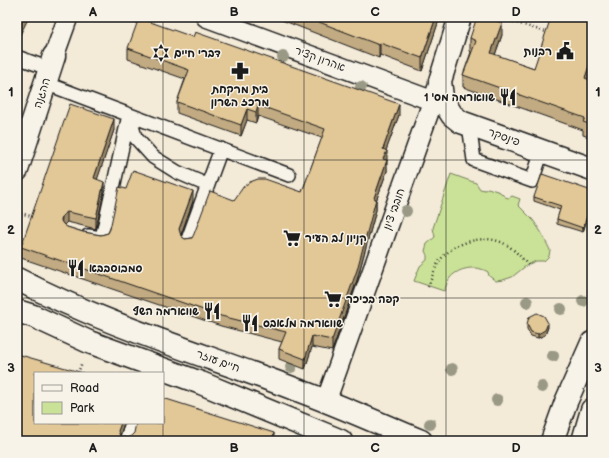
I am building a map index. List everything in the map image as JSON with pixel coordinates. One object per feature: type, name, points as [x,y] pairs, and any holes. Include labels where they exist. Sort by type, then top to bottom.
[{"type":"street","name":"ההגנה","points":[[17,170],[68,17]]},
{"type":"street","name":"אהרון קציר","points":[[206,17],[433,101]]},
{"type":"street","name":"חובבי ציון","points":[[326,401],[440,81],[460,17]]},
{"type":"street","name":"פינסקר","points":[[440,81],[442,97],[447,107],[452,115],[461,122],[592,169]]},
{"type":"street","name":"חיים עוזר","points":[[17,279],[37,290],[141,334],[326,401],[421,441]]},
{"type":"street","points":[[17,311],[34,316],[149,369],[160,372]]},
{"type":"street","points":[[552,441],[566,402],[592,343]]},
{"type":"street","points":[[164,373],[201,383],[310,435],[341,441]]},
{"type":"street","points":[[583,441],[592,410]]},
{"type":"lane","points":[[17,57],[50,69],[133,116],[289,174]]},
{"type":"lane","points":[[133,116],[142,135],[158,154],[201,179]]},
{"type":"lane","points":[[74,232],[102,238],[133,116]]},
{"type":"lane","points":[[469,125],[474,160],[532,180],[542,151]]},
{"type":"lane","points":[[187,242],[221,149]]},
{"type":"lane","points":[[126,441],[132,424]]},
{"type":"path","points":[[498,17],[550,33]]},
{"type":"path","points":[[17,212],[35,218]]},
{"type":"path","points":[[428,287],[440,259],[454,247],[472,240],[489,239],[504,243],[516,252],[528,265]]},
{"type":"green space","points":[[451,174],[476,183],[480,189],[485,190],[488,188],[500,192],[505,197],[509,198],[512,196],[520,199],[518,205],[533,220],[541,232],[550,250],[549,256],[544,261],[536,261],[527,265],[512,277],[503,280],[496,281],[489,276],[488,272],[479,268],[468,268],[462,270],[457,272],[449,279],[444,291],[414,281],[420,266],[427,260],[425,251],[427,244],[435,237],[433,228]]},
{"type":"building","points":[[17,17],[24,17],[17,29]]},
{"type":"building","points":[[306,17],[436,17],[422,58],[380,43],[379,45]]},
{"type":"building","points":[[477,17],[486,17],[502,23],[491,53],[534,68],[551,17],[592,17],[592,56],[585,78],[592,81],[592,125],[583,122],[585,118],[463,75],[476,41],[470,38]]},
{"type":"building","points":[[139,18],[193,37],[195,32],[399,104],[383,149],[387,151],[383,159],[387,160],[374,198],[376,199],[357,270],[332,340],[312,336],[305,359],[279,349],[286,332],[221,316],[21,247],[70,104],[114,119],[94,178],[104,182],[96,218],[67,212],[62,216],[61,221],[67,227],[83,232],[101,235],[108,233],[119,187],[126,189],[133,170],[193,191],[179,229],[181,236],[185,239],[192,238],[210,191],[234,200],[244,186],[258,179],[265,179],[302,192],[325,129],[258,105],[256,112],[247,109],[241,125],[177,102],[189,70],[128,48]]},
{"type":"building","points":[[542,174],[592,191],[592,201],[583,228],[557,219],[561,206],[534,197]]},
{"type":"building","points":[[537,313],[544,316],[548,323],[545,330],[538,334],[531,332],[527,324],[529,317]]},
{"type":"building","points":[[17,354],[80,372],[34,372],[34,424],[121,424],[118,431],[120,436],[127,438],[134,433],[136,424],[164,424],[164,398],[274,433],[272,441],[17,441]]},
{"type":"place","name":"רבנות","points":[[565,51]]},
{"type":"place","name":"דברי חיים","points":[[161,53]]},
{"type":"place","name":"בית מרקחת מרכז השרון","points":[[240,71]]},
{"type":"place","name":"שווארמה מס' 1","points":[[508,97]]},
{"type":"place","name":"קניון לב העיר","points":[[292,238]]},
{"type":"place","name":"סמבוסבבא","points":[[76,268]]},
{"type":"place","name":"קפה בכיכר","points":[[333,299]]},
{"type":"place","name":"שווארמה השף","points":[[212,311]]},
{"type":"place","name":"שווארמה מלאבס","points":[[250,323]]}]
